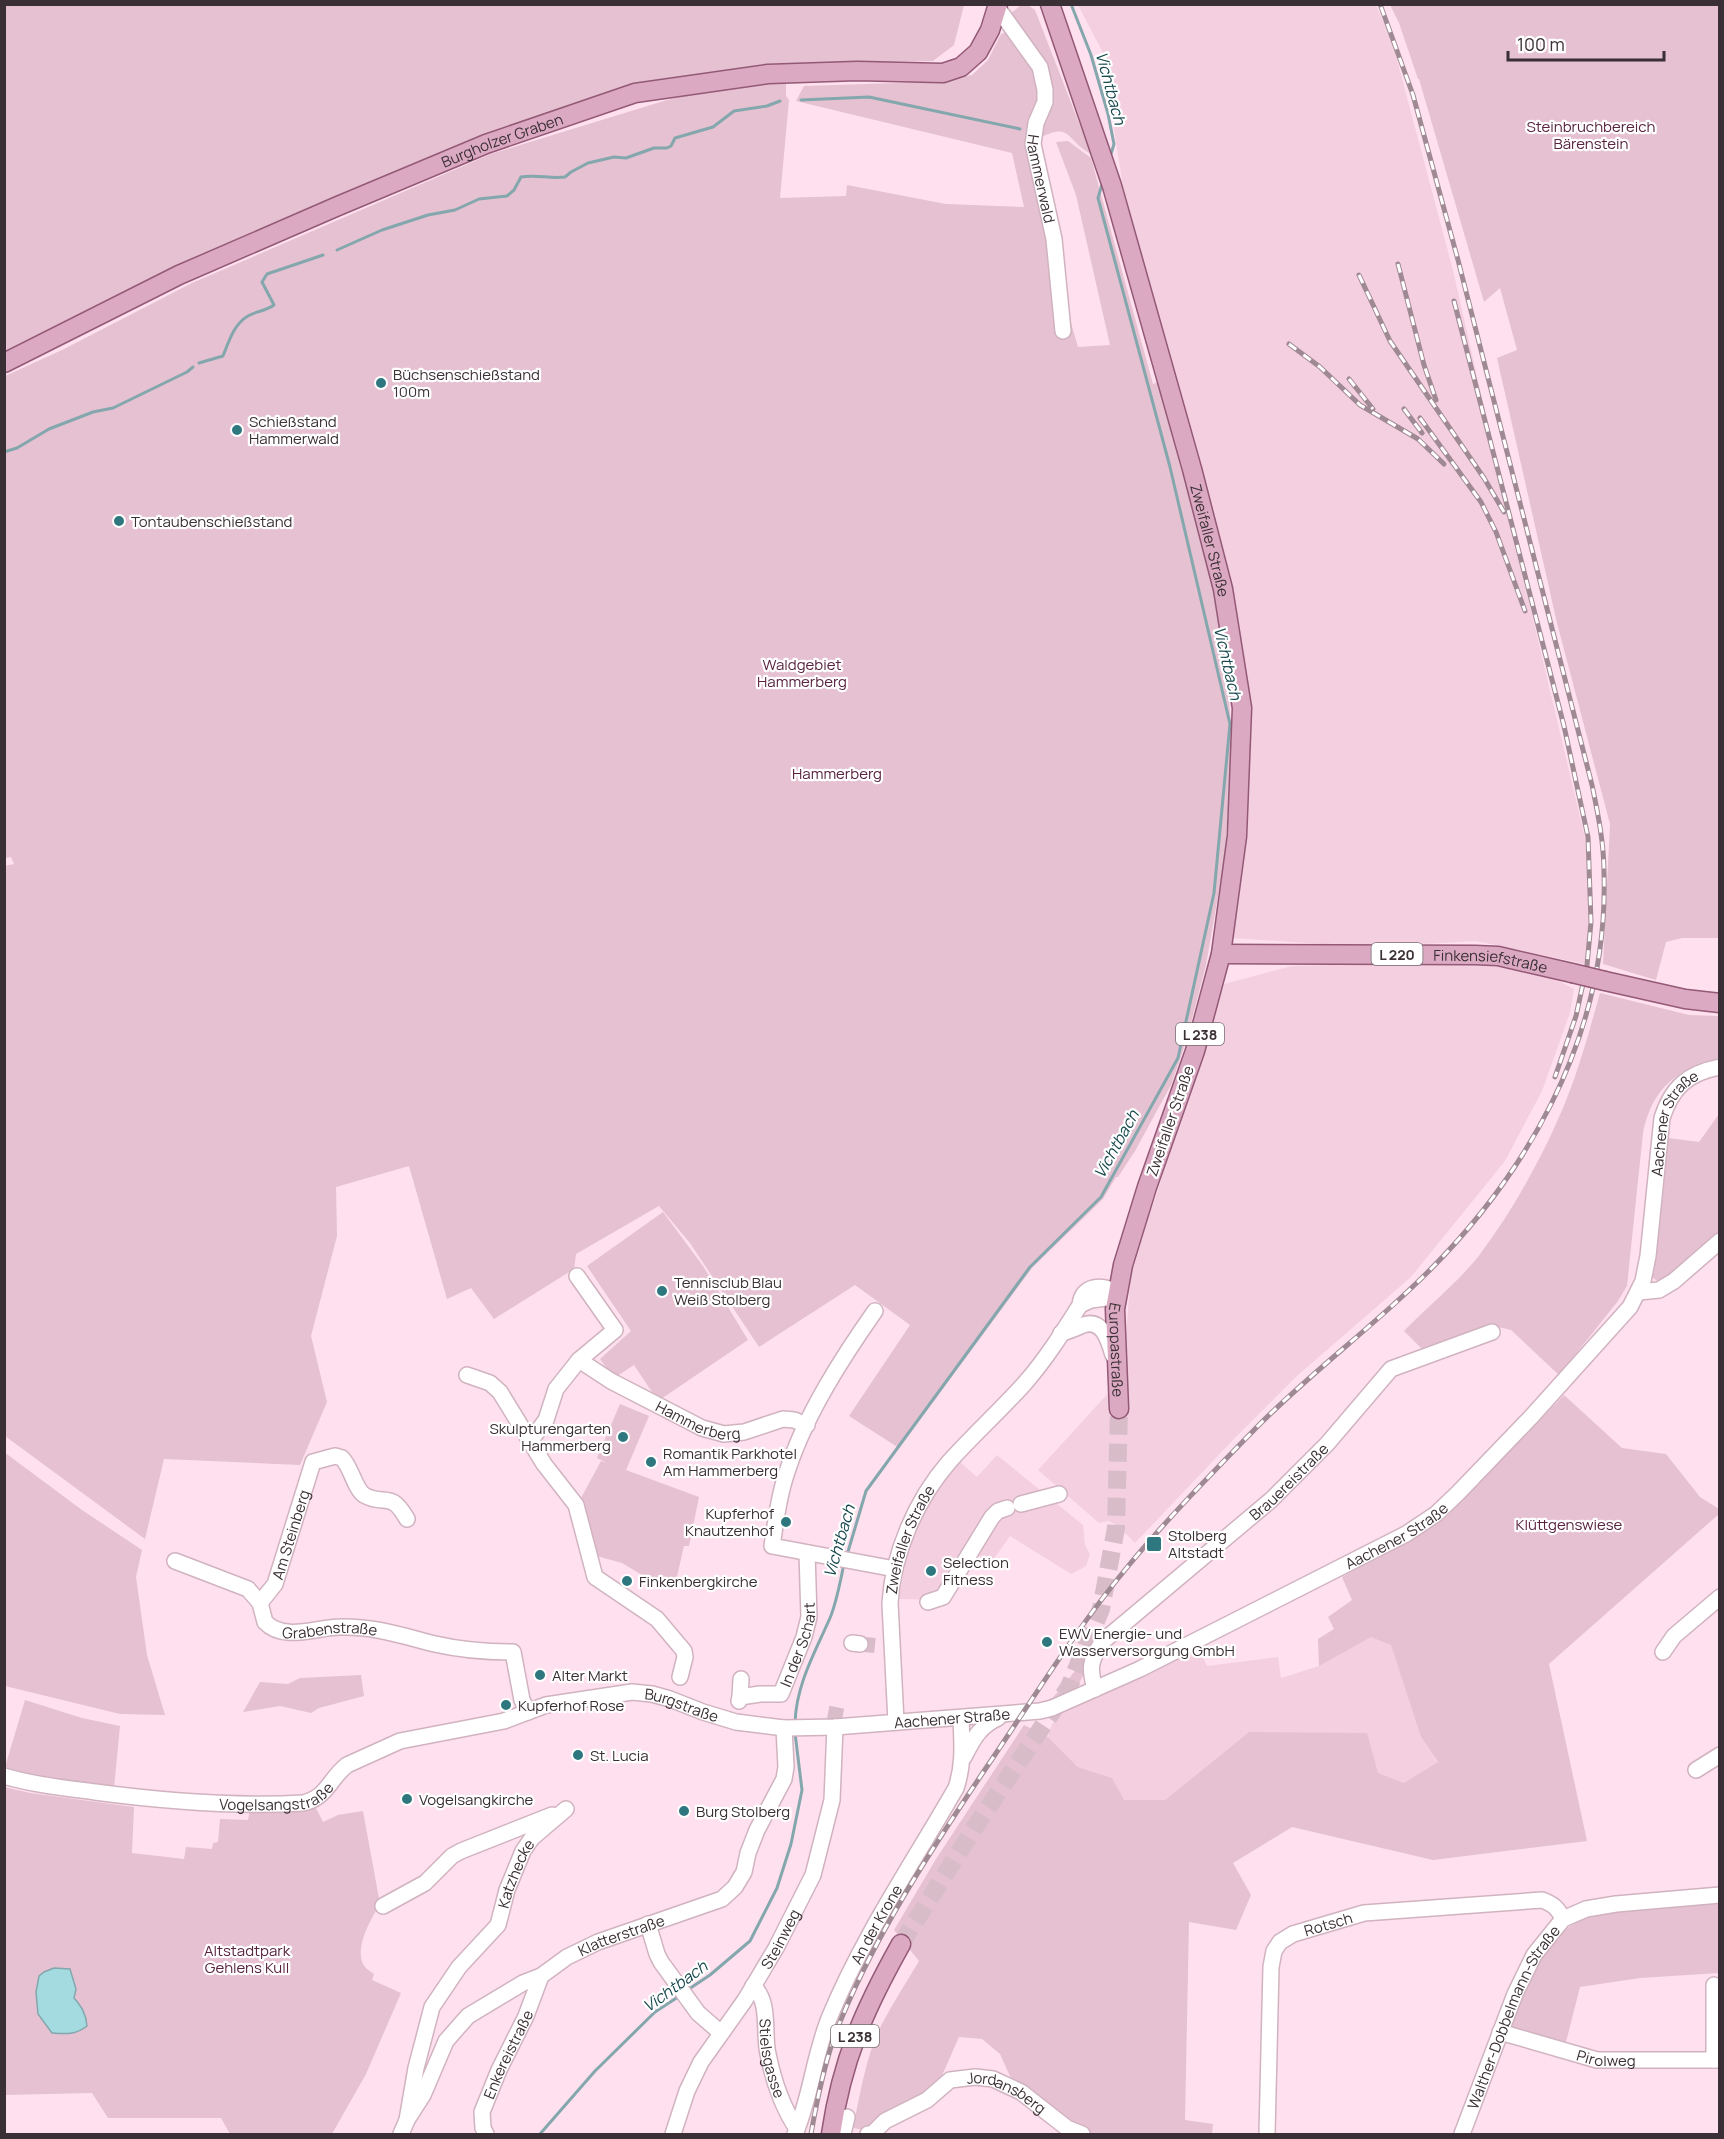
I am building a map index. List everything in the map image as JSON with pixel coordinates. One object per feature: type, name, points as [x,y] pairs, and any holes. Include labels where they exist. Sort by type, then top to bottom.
[{"type":"main road","name":"Zweifaller Straße","points":[[1050,4],[1112,186],[1223,588],[1242,708],[1237,836],[1221,954],[1195,1051],[1134,1227],[1117,1293]]},
{"type":"main road","name":"Burgholzer Graben","points":[[4,363],[179,275],[338,206],[486,144],[635,93],[768,74],[857,71],[943,73],[961,67],[978,52],[990,30],[998,6]]},
{"type":"main road","name":"Finkensiefstraße","points":[[1221,954],[1498,956],[1684,999],[1719,1003]]},
{"type":"main road","name":"Europastraße","points":[[1117,1293],[1115,1309],[1119,1409]]},
{"type":"main road","name":"L 238","points":[[831,2134],[843,2074],[857,2031],[872,1997],[901,1944]]},
{"type":"street","name":"Hammerwald","points":[[998,6],[1040,67],[1045,90],[1045,102],[1036,123],[1033,144],[1054,240],[1063,331]]},
{"type":"street","name":"Aachener Straße","points":[[834,1725],[961,1719],[1040,1712],[1052,1708],[1140,1669],[1406,1534],[1436,1514],[1539,1408],[1630,1307],[1639,1292],[1648,1256],[1662,1118],[1666,1104],[1673,1092],[1690,1077],[1719,1067]]},
{"type":"street","points":[[1639,1292],[1659,1290],[1674,1281],[1719,1241]]},
{"type":"street","points":[[531,1440],[546,1420],[556,1389],[579,1360],[615,1330],[577,1276]]},
{"type":"street","name":"Zweifaller Straße","points":[[896,1722],[886,1647],[895,1569],[911,1517],[947,1464],[1043,1361],[1080,1305],[1117,1293]]},
{"type":"street","points":[[875,1311],[848,1349],[807,1425],[785,1478],[778,1502],[772,1546],[895,1569]]},
{"type":"street","points":[[1061,1333],[1089,1324],[1102,1330],[1107,1336],[1116,1365]]},
{"type":"street","name":"Brauereistraße","points":[[1095,1689],[1090,1671],[1093,1656],[1102,1642],[1271,1500],[1327,1444],[1391,1369],[1492,1332]]},
{"type":"street","name":"Hammerberg","points":[[579,1360],[611,1381],[702,1428],[724,1434],[744,1432],[783,1419],[807,1425]]},
{"type":"street","points":[[467,1375],[490,1383],[500,1392],[544,1464],[576,1505],[595,1578],[641,1607],[670,1634],[684,1651],[685,1658],[680,1677]]},
{"type":"street","name":"Am Steinberg","points":[[260,1603],[275,1584],[314,1462],[335,1456],[342,1458],[352,1472],[359,1490],[371,1497],[392,1501],[400,1506],[407,1520]]},
{"type":"street","points":[[928,1602],[943,1597],[992,1517],[998,1511],[1059,1494]]},
{"type":"street","name":"In der Schart","points":[[738,1708],[760,1694],[781,1694],[804,1637],[809,1617],[807,1553]]},
{"type":"street","name":"Grabenstraße","points":[[175,1561],[248,1589],[260,1603],[265,1622],[281,1632],[339,1627],[374,1628],[436,1644],[480,1652],[513,1652],[522,1700],[528,1712]]},
{"type":"street","points":[[1663,1652],[1674,1636],[1719,1598]]},
{"type":"street","points":[[738,1708],[741,1679]]},
{"type":"street","name":"Burgstraße","points":[[528,1712],[546,1705],[632,1692],[670,1699],[703,1712],[738,1708],[793,1729],[834,1725]]},
{"type":"street","name":"Vogelsangstraße","points":[[4,1776],[33,1784],[130,1797],[197,1802],[303,1803],[318,1798],[340,1771],[366,1755],[400,1741],[504,1721],[528,1712]]},
{"type":"street","points":[[963,1760],[974,1736],[987,1723],[1007,1714]]},
{"type":"street","name":"An der Krone","points":[[796,2132],[819,2044],[842,1988],[956,1788],[963,1760],[961,1719]]},
{"type":"street","name":"Steinweg","points":[[673,2134],[687,2091],[701,2062],[753,1986],[787,1929],[815,1869],[832,1800],[834,1725]]},
{"type":"street","name":"Klatterstraße","points":[[404,2127],[423,2095],[446,2041],[459,2025],[483,2005],[541,1976],[567,1957],[598,1942],[722,1899],[735,1887],[744,1872],[757,1830],[784,1779],[793,1729]]},
{"type":"street","points":[[1696,1770],[1719,1755]]},
{"type":"street","name":"Katzhecke","points":[[383,1906],[425,1883],[452,1856],[461,1851],[566,1809],[532,1838],[523,1851],[507,1890],[498,1925],[459,1967],[432,2007],[404,2127]]},
{"type":"street","name":"Walther-Dobbelmann-Straße","points":[[1462,2134],[1515,1994],[1534,1955],[1563,1919],[1586,1909],[1616,1904],[1719,1895]]},
{"type":"street","name":"Rotsch","points":[[1267,2134],[1271,1967],[1274,1951],[1280,1942],[1309,1928],[1364,1913],[1542,1900],[1552,1903],[1559,1910],[1563,1919]]},
{"type":"street","points":[[648,1924],[657,1954],[678,1986],[702,2017],[721,2033]]},
{"type":"street","name":"Enkereistraße","points":[[486,2134],[483,2128],[482,2112],[499,2070],[526,2016],[541,1976]]},
{"type":"street","name":"Pirolweg","points":[[1500,2032],[1597,2060],[1717,2060],[1714,1985]]},
{"type":"street","name":"Stielsgasse","points":[[753,1986],[764,2004],[768,2054],[796,2132]]},
{"type":"street","name":"Jordansberg","points":[[868,2134],[893,2116],[927,2100],[950,2080],[975,2077],[993,2079],[1021,2092],[1067,2128],[1082,2134]]},
{"type":"street","points":[[843,2134],[847,2117]]},
{"type":"shaded area","points":[[1078,5],[1376,5],[1392,41],[1453,270],[1585,838],[1589,878],[1589,920],[1585,964],[1476,941],[1370,947],[1231,938],[1248,707],[1125,200],[1102,51]]},
{"type":"shaded area","points":[[1484,964],[1555,979],[1574,989],[1570,1013],[1542,1091],[1505,1161],[1411,1277],[1297,1376],[1135,1543],[1118,1526],[1109,1521],[1099,1523],[1038,1470],[1123,1377],[1131,1269],[1224,984],[1292,966]]},
{"type":"shaded area","points":[[997,1455],[1083,1525],[1085,1545],[1090,1554],[1086,1566],[1071,1574],[1010,1536],[991,1563],[973,1552],[943,1600],[899,1599],[909,1542],[920,1515],[934,1492],[959,1461],[977,1477]]},
{"type":"shaded area","points":[[1371,1636],[1391,1644],[1421,1737],[1438,1763],[1404,1783],[1249,1732],[1165,1800],[1123,1800],[1112,1778],[1078,1767],[1048,1737],[1052,1724],[1061,1713],[1199,1649],[1207,1666],[1278,1657],[1281,1678],[1319,1666]]},
{"type":"green space","points":[[4,5],[964,5],[954,45],[933,61],[770,64],[637,84],[195,259],[5,352]]},
{"type":"green space","points":[[1021,5],[1028,5],[1035,10],[1091,154],[1063,132],[1048,134],[1036,140],[1041,124],[1046,122],[1045,116],[1050,104],[1010,14]]},
{"type":"green space","name":"Steinbruchbereich Bärenstein","points":[[1390,5],[1719,5],[1719,938],[1682,938],[1666,942],[1656,980],[1603,964],[1610,824],[1557,623],[1497,358],[1517,350],[1500,288],[1484,302],[1419,79],[1399,23]]},
{"type":"green space","name":"Waldgebiet Hammerberg","points":[[1008,32],[1036,70],[1040,98],[1028,121],[1056,271],[1078,347],[1110,345],[1076,195],[1056,142],[1068,141],[1091,158],[1153,384],[1158,382],[1202,533],[1225,657],[1231,724],[1231,763],[1225,856],[1206,965],[1186,1042],[1171,1085],[1135,1151],[1103,1199],[1032,1268],[899,1448],[849,1416],[910,1325],[855,1285],[759,1347],[690,1243],[659,1206],[576,1254],[574,1269],[494,1319],[471,1288],[447,1299],[409,1166],[336,1187],[337,1236],[311,1336],[327,1402],[300,1465],[164,1459],[145,1539],[5,1436],[4,866],[14,864],[11,857],[5,858],[5,376],[62,350],[192,283],[491,154],[667,100],[722,86],[786,83],[786,96],[789,100],[780,198],[846,196],[847,185],[946,204],[1024,207],[1012,153],[796,101],[804,86],[928,82],[972,75],[988,60],[1001,34]]},
{"type":"green space","points":[[1600,993],[1689,1015],[1719,1016],[1719,1058],[1691,1068],[1669,1083],[1660,1092],[1647,1117],[1643,1133],[1627,1286],[1618,1301],[1559,1375],[1511,1330],[1490,1325],[1423,1350],[1404,1331],[1478,1257],[1516,1200],[1539,1160],[1567,1098]]},
{"type":"green space","points":[[1719,1114],[1719,1233],[1662,1285],[1651,1276],[1663,1195],[1668,1138],[1699,1142]]},
{"type":"green space","name":"Tennisclub Blau Weiß Stolberg","points":[[663,1212],[703,1266],[748,1340],[658,1401],[634,1365],[614,1378],[600,1359],[631,1331],[587,1266]]},
{"type":"green space","name":"Klüttgenswiese","points":[[1564,1395],[1622,1448],[1666,1454],[1700,1497],[1719,1509],[1719,1514],[1549,1664],[1587,1841],[1433,1860],[1292,1827],[1233,1863],[1251,1895],[1236,1930],[1189,1922],[1185,2120],[1213,2124],[1212,2134],[1090,2134],[1069,2125],[1014,2085],[1000,2054],[982,2039],[959,2037],[940,2080],[925,2096],[869,2131],[853,2128],[874,2042],[889,2011],[919,1961],[894,1930],[936,1859],[1024,1725],[1048,1737],[1078,1767],[1112,1778],[1124,1800],[1165,1800],[1249,1732],[1367,1733],[1378,1773],[1404,1783],[1438,1762],[1421,1737],[1391,1645],[1371,1637],[1319,1666],[1318,1639],[1334,1629],[1328,1617],[1352,1600],[1342,1577],[1446,1517]]},
{"type":"green space","points":[[620,1404],[649,1416],[626,1470],[699,1497],[689,1546],[684,1546],[675,1585],[662,1587],[622,1563],[593,1555],[580,1500],[601,1461],[607,1463],[597,1458]]},
{"type":"green space","points":[[4,1452],[82,1510],[142,1550],[136,1577],[147,1655],[165,1715],[120,1714],[5,1686]]},
{"type":"green space","points":[[1089,1654],[1079,1683],[1069,1692],[1051,1700]]},
{"type":"green space","points":[[361,1675],[364,1696],[319,1708],[311,1713],[280,1706],[243,1712],[260,1682],[288,1684],[300,1678]]},
{"type":"green space","points":[[25,1700],[82,1718],[120,1726],[114,1788],[23,1773],[5,1767]]},
{"type":"green space","name":"Altstadtpark Gehlens Kull","points":[[4,1787],[30,1793],[134,1807],[132,1853],[184,1859],[186,1847],[212,1849],[213,1843],[218,1842],[220,1819],[248,1820],[250,1809],[315,1806],[323,1822],[338,1815],[363,1811],[380,1904],[362,1941],[361,1957],[364,1965],[374,1974],[372,1980],[401,1993],[366,2074],[332,2134],[230,2134],[221,2118],[108,2118],[92,2093],[5,2095]],"holes":[[[54,1968],[63,1970],[76,1989],[74,1998],[82,2008],[52,2033]]]},
{"type":"green space","points":[[1719,1902],[1719,1973],[1640,1978],[1580,1987],[1566,2042],[1509,2026],[1533,1970],[1554,1939],[1568,1927],[1586,1918],[1608,1912]]},
{"type":"water","points":[[54,1968],[70,1969],[76,1989],[74,1998],[83,2011],[87,2026],[79,2031],[66,2034],[52,2033],[38,2014],[36,1992],[39,1976]]},
{"type":"waterway","name":"Vichtbach","points":[[1071,4],[1091,55],[1108,114],[1114,144],[1110,157]]},
{"type":"waterway","points":[[801,100],[869,97],[1020,129]]},
{"type":"waterway","points":[[337,250],[382,230],[428,215],[455,210],[479,199],[507,196],[514,190],[521,177],[565,177],[588,163],[614,157],[626,158],[654,148],[667,148],[671,146],[675,138],[713,127],[734,111],[767,106],[780,101]]},
{"type":"waterway","name":"Vichtbach","points":[[847,1555],[866,1491],[1030,1267],[1101,1197],[1178,1058],[1214,893],[1230,724],[1170,467],[1098,198],[1103,181]]},
{"type":"waterway","points":[[199,363],[223,356],[232,333],[243,319],[274,305],[262,282],[267,274],[323,255]]},
{"type":"waterway","points":[[4,452],[17,448],[49,429],[93,412],[113,408],[193,367]]},
{"type":"waterway","name":"Vichtbach","points":[[795,1723],[803,1682],[832,1612],[844,1564]]},
{"type":"waterway","name":"Vichtbach","points":[[686,1991],[710,1975],[750,1941],[777,1888],[791,1844],[802,1790],[795,1733]]},
{"type":"waterway","name":"Vichtbach","points":[[540,2134],[595,2071],[655,2012],[678,1997]]},
{"type":"tunnel","points":[[901,1944],[975,1827],[1069,1687],[1101,1609],[1116,1528],[1119,1409]]},
{"type":"tunnel","points":[[860,1644],[879,1646]]},
{"type":"tunnel","points":[[834,1722],[837,1706]]},
{"type":"railway","points":[[811,2134],[821,2083],[836,2032],[850,1998],[884,1931],[922,1865],[1054,1666],[1109,1590],[1190,1496],[1273,1411],[1406,1293],[1449,1250],[1487,1205],[1522,1156],[1551,1104],[1575,1050],[1592,993],[1602,934],[1604,873],[1602,840],[1592,785],[1458,260],[1413,95],[1380,4]]},
{"type":"railway","points":[[1398,264],[1424,365],[1436,400]]},
{"type":"railway","points":[[1359,275],[1390,341],[1484,478],[1504,512]]},
{"type":"railway","points":[[1454,301],[1564,726],[1588,837],[1591,922],[1587,965],[1576,1016],[1555,1077]]},
{"type":"railway","points":[[1289,344],[1320,367],[1360,405],[1418,439],[1444,464]]},
{"type":"railway","points":[[1349,379],[1373,409]]},
{"type":"railway","points":[[1404,409],[1422,433]]},
{"type":"railway","points":[[1420,418],[1481,502],[1496,532],[1525,611]]},
{"type":"place","name":"Büchsenschießstand 100m","points":[[381,383]]},
{"type":"place","name":"Schießstand Hammerwald","points":[[237,430]]},
{"type":"place","name":"Tontaubenschießstand","points":[[119,521]]},
{"type":"place","name":"Tennisclub Blau Weiß Stolberg","points":[[662,1291]]},
{"type":"place","name":"Skulpturengarten Hammerberg","points":[[623,1437]]},
{"type":"place","name":"Romantik Parkhotel Am Hammerberg","points":[[651,1462]]},
{"type":"place","name":"Kupferhof Knautzenhof","points":[[786,1522]]},
{"type":"place","name":"Stolberg Altstadt","points":[[1154,1544]]},
{"type":"place","name":"Selection Fitness","points":[[931,1571]]},
{"type":"place","name":"Finkenbergkirche","points":[[627,1581]]},
{"type":"place","name":"EWV Energie- und Wasserversorgung GmbH","points":[[1047,1642]]},
{"type":"place","name":"Alter Markt","points":[[540,1675]]},
{"type":"place","name":"Kupferhof Rose","points":[[506,1705]]},
{"type":"place","name":"St. Lucia","points":[[578,1755]]},
{"type":"place","name":"Vogelsangkirche","points":[[407,1799]]},
{"type":"place","name":"Burg Stolberg","points":[[684,1811]]}]
